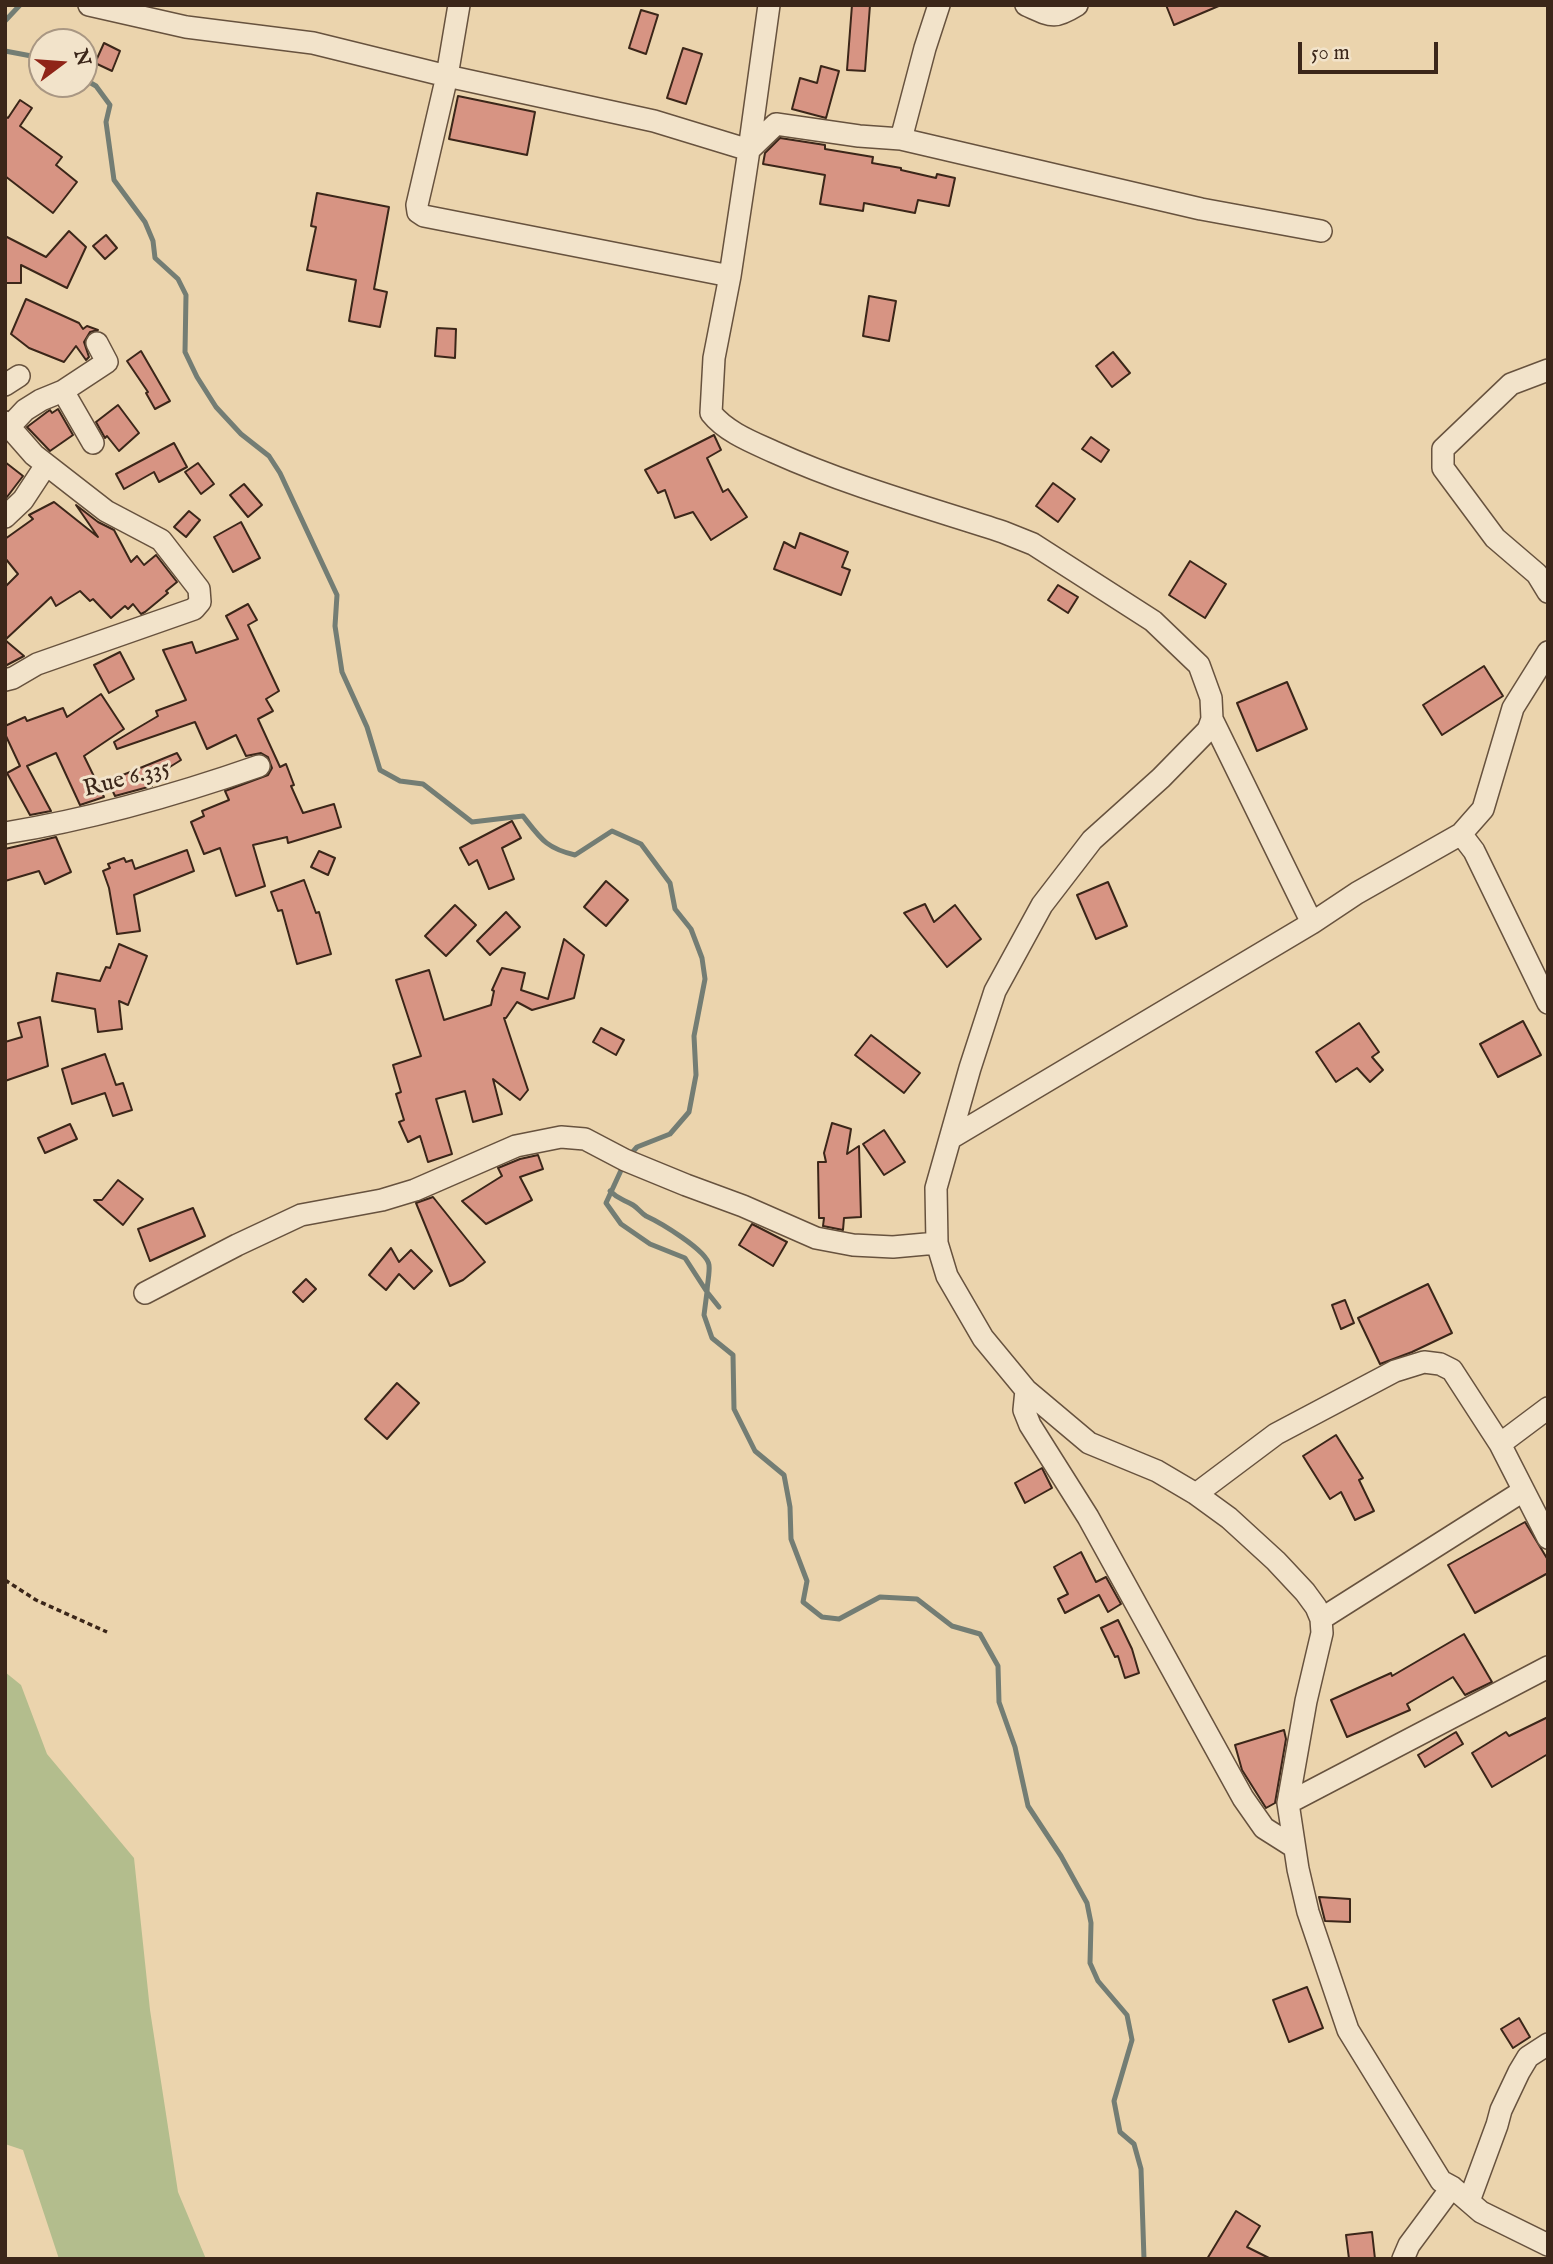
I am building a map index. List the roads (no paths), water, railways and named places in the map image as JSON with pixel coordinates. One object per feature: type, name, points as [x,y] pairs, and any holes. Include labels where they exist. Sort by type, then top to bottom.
[{"type":"street","points":[[89,5],[147,11],[186,27],[313,43],[447,76],[654,121],[749,150]]},
{"type":"street","points":[[459,5],[447,76],[417,205],[418,212],[424,216],[730,276]]},
{"type":"street","points":[[769,5],[730,276],[714,358],[711,413],[718,422],[749,441],[802,465],[1033,544],[1153,621],[1199,665],[1211,698],[1212,719],[1208,730],[1161,778],[1092,840],[1042,905],[995,990],[936,1188],[937,1243],[947,1276],[983,1338],[1026,1390],[1089,1443],[1157,1471],[1229,1518],[1276,1561],[1306,1592],[1316,1607],[1321,1619],[1322,1633],[1306,1701],[1288,1803],[1308,1912],[1348,2030],[1441,2181],[1481,2212],[1548,2245]]},
{"type":"street","points":[[901,139],[939,5]]},
{"type":"street","points":[[1026,5],[1050,16],[1062,15],[1077,5]]},
{"type":"street","points":[[749,150],[776,124],[901,139],[1201,209],[1321,231]]},
{"type":"street","points":[[5,680],[37,664],[194,609],[200,602],[198,589],[161,540],[106,511],[34,455],[8,424],[25,410],[63,391],[107,362],[97,343]]},
{"type":"street","points":[[1548,370],[1511,384],[1443,449],[1443,468],[1495,538],[1537,574],[1548,592]]},
{"type":"street","points":[[63,391],[93,443]]},
{"type":"street","points":[[5,517],[23,500],[47,465]]},
{"type":"street","points":[[951,1138],[1312,923],[1357,893],[1461,834],[1483,809],[1513,708],[1548,652]]},
{"type":"street","points":[[1212,719],[1312,923]]},
{"type":"street","name":"Rue 6.335","points":[[5,833],[64,824],[175,794],[259,766]]},
{"type":"street","points":[[1461,834],[1474,851],[1548,1003]]},
{"type":"street","points":[[145,1293],[301,1215],[404,1194],[516,1146],[561,1137],[585,1139],[625,1160],[744,1206],[816,1238],[852,1245],[893,1247],[937,1243]]},
{"type":"street","points":[[1196,1494],[1276,1434],[1395,1371],[1424,1362],[1440,1364],[1452,1370],[1500,1444],[1548,1538]]},
{"type":"street","points":[[1026,1390],[1024,1410],[1030,1425],[1088,1517],[1243,1798],[1264,1828],[1294,1847]]},
{"type":"street","points":[[1500,1444],[1548,1408]]},
{"type":"street","points":[[1321,1619],[1524,1492]]},
{"type":"street","points":[[1288,1803],[1548,1667]]},
{"type":"street","points":[[1469,2201],[1501,2110],[1519,2072],[1528,2057],[1548,2044]]},
{"type":"street","points":[[1403,2259],[1409,2245],[1452,2187]]},
{"type":"waterway","points":[[5,21],[20,5]]},
{"type":"waterway","points":[[5,51],[28,55]]},
{"type":"waterway","points":[[98,89],[110,105],[106,122],[114,180],[145,222],[153,241],[155,258],[178,279],[186,295],[185,352],[216,407],[241,434],[269,456],[280,473],[337,595],[335,626],[342,672],[367,727],[380,770],[400,781],[423,784],[472,822],[523,816],[545,842],[575,855],[612,831],[641,844],[670,883],[675,909],[691,929],[702,958],[705,979],[694,1036],[696,1075],[689,1112],[670,1134],[637,1147],[630,1155]]},
{"type":"waterway","points":[[623,1166],[606,1203],[621,1224],[650,1244],[685,1258],[707,1292],[704,1315],[712,1338],[733,1355],[734,1409],[755,1451],[784,1475],[790,1507],[791,1539],[807,1581],[803,1602],[822,1617],[839,1619],[880,1597],[917,1599],[952,1626],[980,1634],[998,1666],[999,1702],[1015,1747],[1028,1806],[1061,1856],[1087,1903],[1091,1923],[1090,1963],[1098,1981],[1127,2015],[1132,2040],[1114,2101],[1120,2132],[1134,2144],[1141,2169],[1144,2259]]},
{"type":"waterway","points":[[610,1191],[682,1237],[700,1252],[709,1265],[707,1292],[719,1307]]}]
